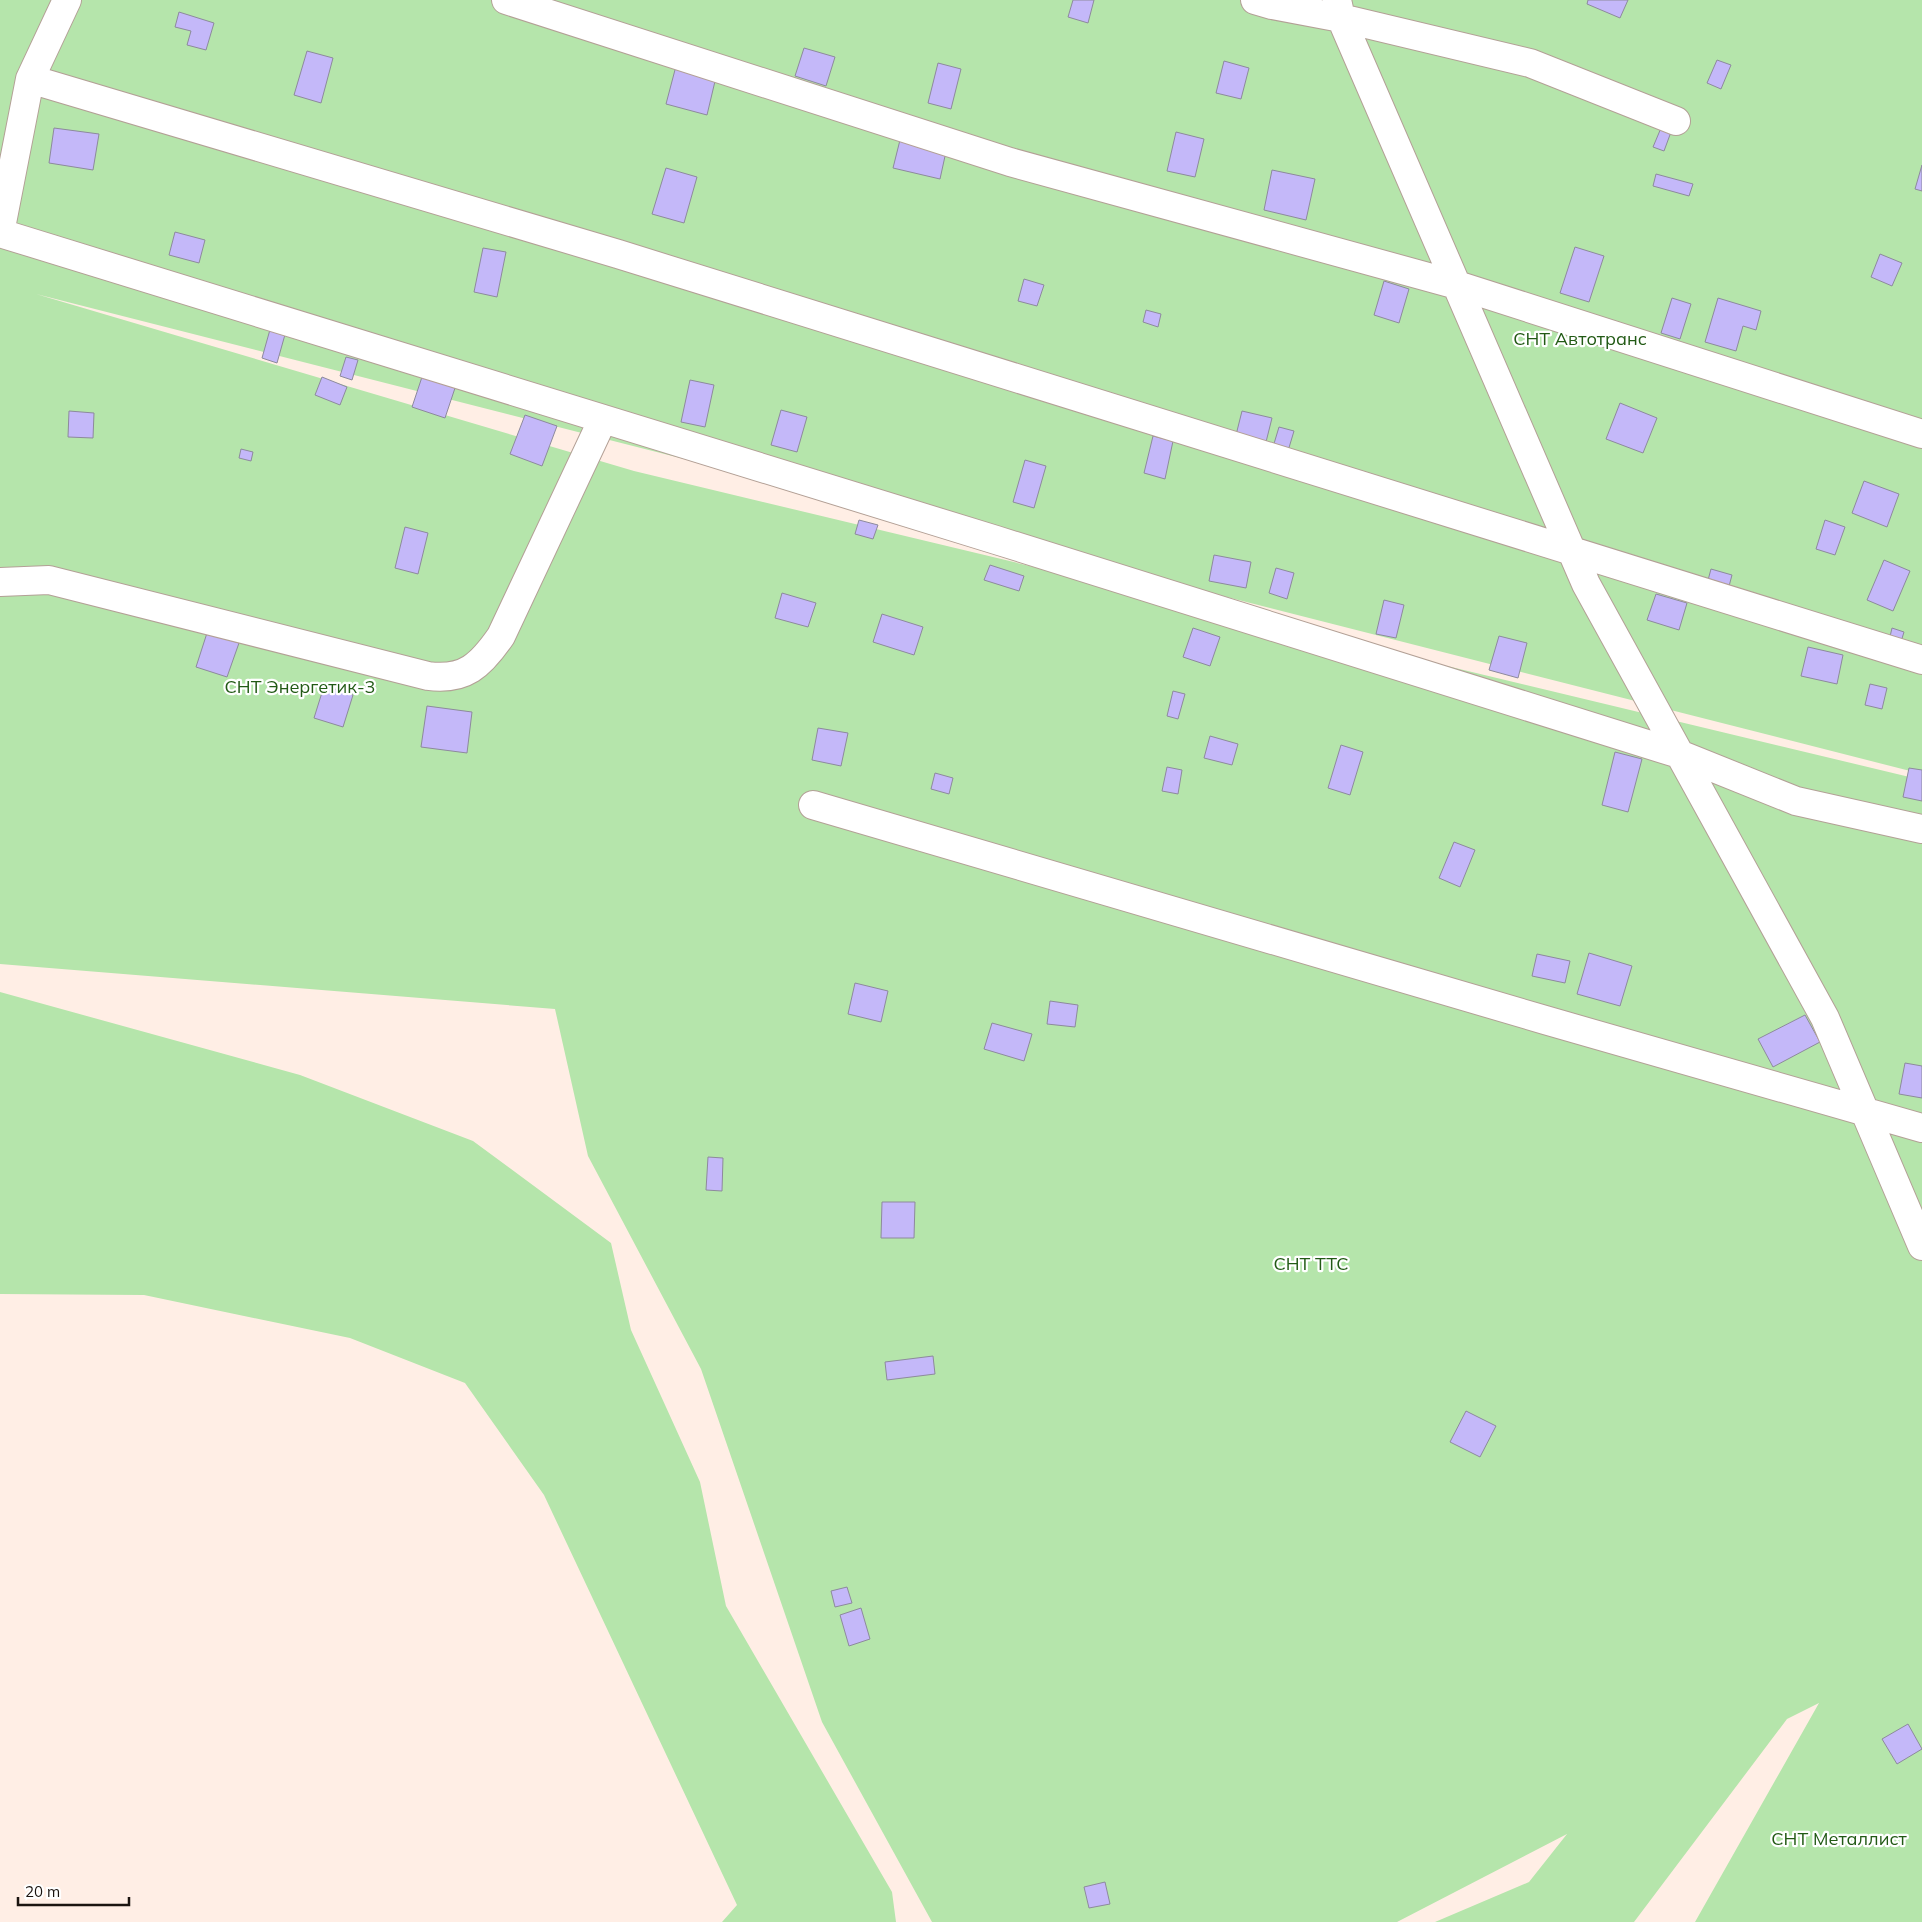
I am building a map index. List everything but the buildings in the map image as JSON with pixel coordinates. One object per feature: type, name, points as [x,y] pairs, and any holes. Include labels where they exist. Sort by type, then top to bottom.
[{"type":"lane","points":[[67,0],[30,79],[0,233],[1679,754],[1796,801],[1922,829]]},
{"type":"lane","points":[[506,0],[1010,162],[1456,285],[1922,434]]},
{"type":"lane","points":[[1255,0],[1272,6],[1339,9],[1530,63],[1676,121]]},
{"type":"lane","points":[[1339,9],[1586,584],[1825,1018],[1922,1246]]},
{"type":"lane","points":[[30,79],[618,254],[1922,660]]},
{"type":"lane","points":[[0,582],[49,580],[428,676],[442,678],[460,674],[474,668],[487,656],[501,636],[604,419]]},
{"type":"lane","points":[[813,805],[1922,1128]]},
{"type":"green space","points":[[0,0],[1922,0],[1922,774],[36,294],[634,471],[1922,780],[1922,1922],[1695,1922],[1819,1703],[1787,1719],[1634,1922],[1435,1922],[1529,1882],[1567,1834],[1397,1922],[932,1922],[822,1722],[701,1369],[588,1156],[555,1009],[0,964]]},
{"type":"green space","points":[[0,992],[300,1075],[473,1141],[611,1243],[631,1330],[700,1482],[726,1606],[892,1892],[896,1922],[722,1922],[737,1905],[544,1495],[465,1383],[350,1338],[144,1295],[0,1294]]},
{"type":"park label","name":"СНТ Автотранс","points":[[1580,338]]},
{"type":"park label","name":"СНТ Энергетик-3","points":[[300,686]]},
{"type":"park label","name":"СНТ ТТС","points":[[1311,1263]]},
{"type":"park label","name":"СНТ Металлист","points":[[1839,1838]]}]
